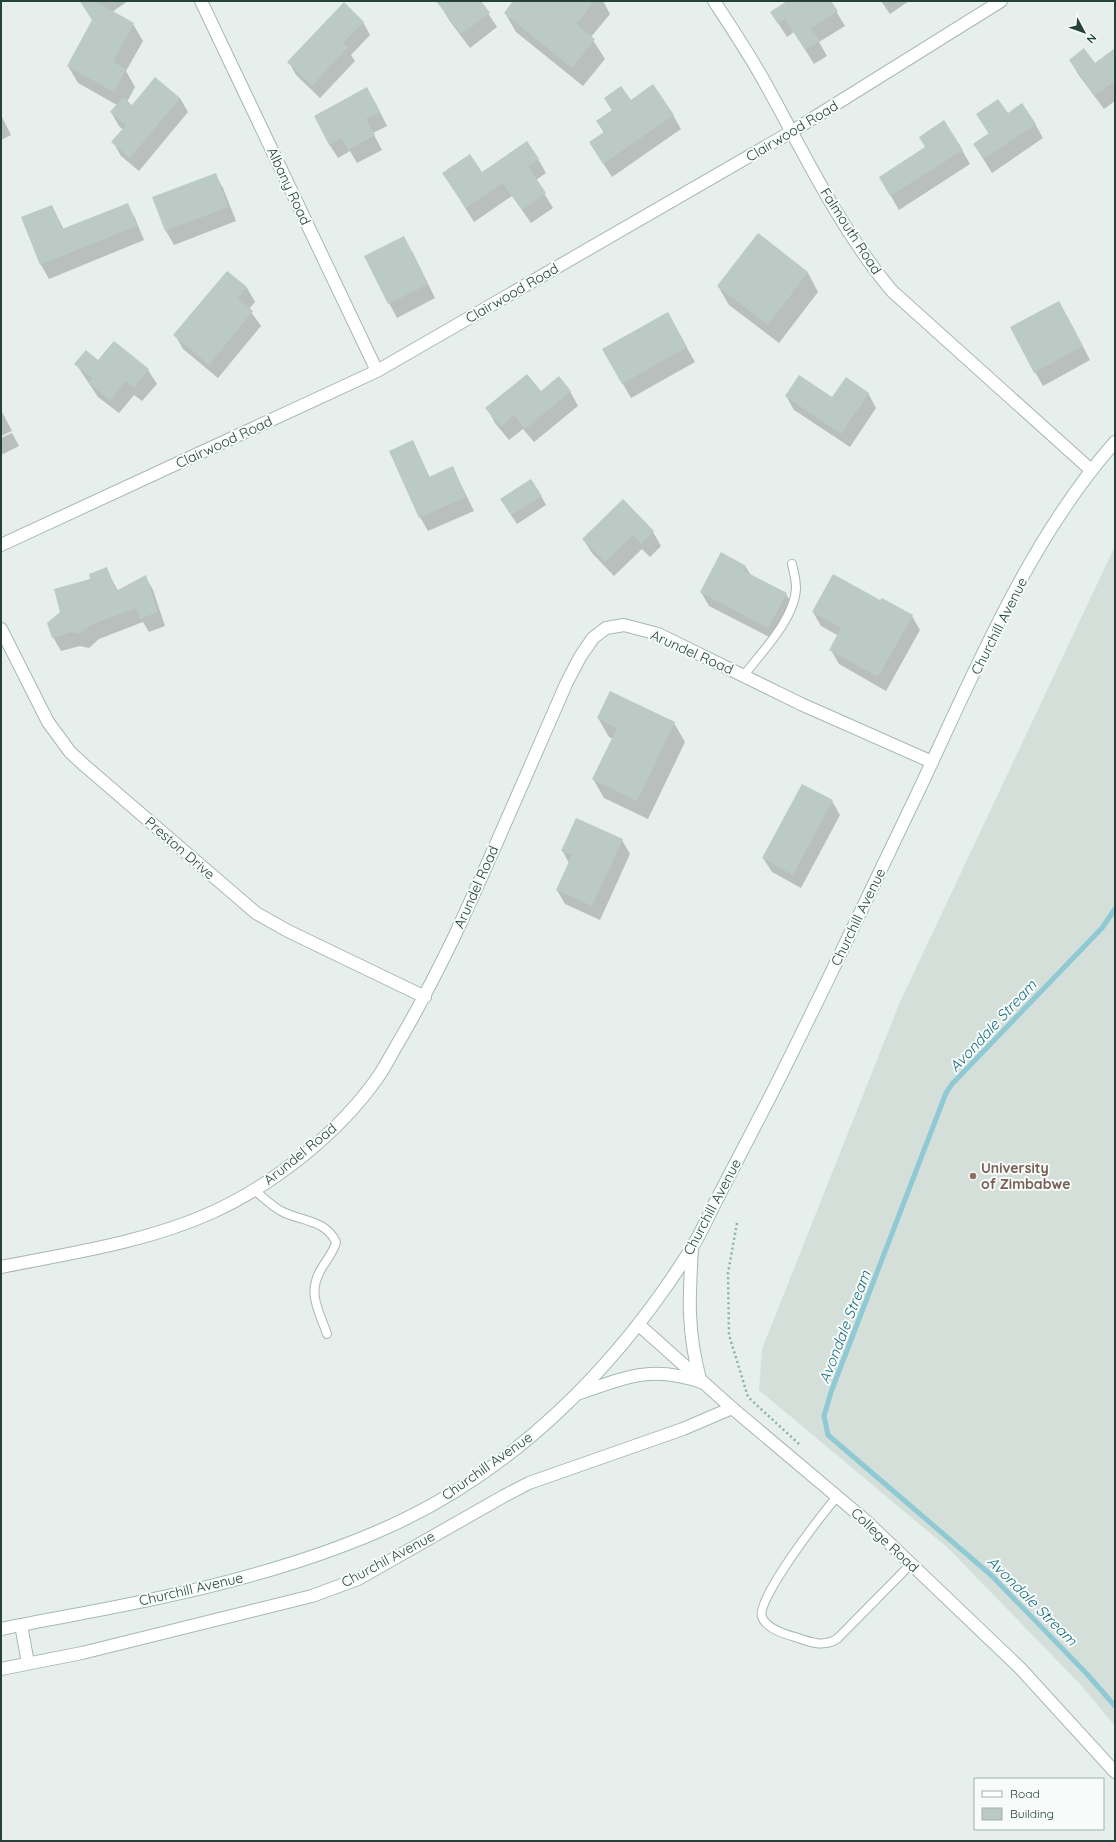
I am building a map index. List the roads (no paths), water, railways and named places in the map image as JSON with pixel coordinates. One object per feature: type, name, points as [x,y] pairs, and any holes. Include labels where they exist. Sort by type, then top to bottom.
[{"type":"street","name":"Albany Road","points":[[201,1],[377,371]]},
{"type":"street","name":"Falmouth Road","points":[[714,1],[764,80],[791,132],[849,234],[869,264],[892,291],[1091,470]]},
{"type":"street","name":"Clairwood Road","points":[[1,545],[377,371],[791,132],[1001,1]]},
{"type":"street","name":"Churchill Avenue","points":[[1,1629],[166,1597],[282,1567],[336,1549],[384,1529],[468,1483],[505,1457],[538,1430],[601,1370],[638,1325],[692,1247],[788,1062],[983,655],[1021,580],[1062,512],[1091,470],[1115,442]]},
{"type":"street","name":"Arundel Road","points":[[1,1267],[90,1250],[159,1232],[212,1212],[254,1190],[275,1176],[315,1145],[345,1116],[378,1078],[425,997],[473,897],[567,682],[580,657],[593,638],[606,628],[624,625],[658,634],[801,704],[932,762]]},
{"type":"street","name":"Preston Drive","points":[[1,629],[48,722],[70,752],[84,765],[256,913],[309,942],[425,997]]},
{"type":"street","points":[[692,1247],[689,1314],[694,1357],[702,1381]]},
{"type":"street","name":"College Road","points":[[638,1325],[732,1408],[865,1520],[1020,1668],[1115,1772]]},
{"type":"street","points":[[575,1394],[626,1377],[647,1373],[677,1374],[702,1381]]},
{"type":"street","name":"Churchil Avenue","points":[[1,1669],[82,1653],[312,1596],[358,1579],[529,1483],[683,1429],[732,1408]]},
{"type":"street","points":[[21,1625],[28,1663]]},
{"type":"lane","points":[[744,675],[781,626],[789,612],[796,590],[792,564]]},
{"type":"lane","points":[[254,1190],[280,1210],[294,1217],[315,1222],[332,1232],[336,1242],[334,1250],[315,1280],[314,1297],[327,1334]]},
{"type":"lane","points":[[837,1497],[810,1529],[769,1593],[761,1616],[766,1624],[794,1637],[824,1644],[832,1643],[911,1564]]},
{"type":"waterway","name":"Avondale Stream","points":[[1115,909],[1102,928],[952,1084],[946,1093],[831,1392],[824,1416],[828,1435],[991,1575],[1087,1674],[1115,1706]]},
{"type":"place","name":"University of Zimbabwe","points":[[973,1176]]}]
